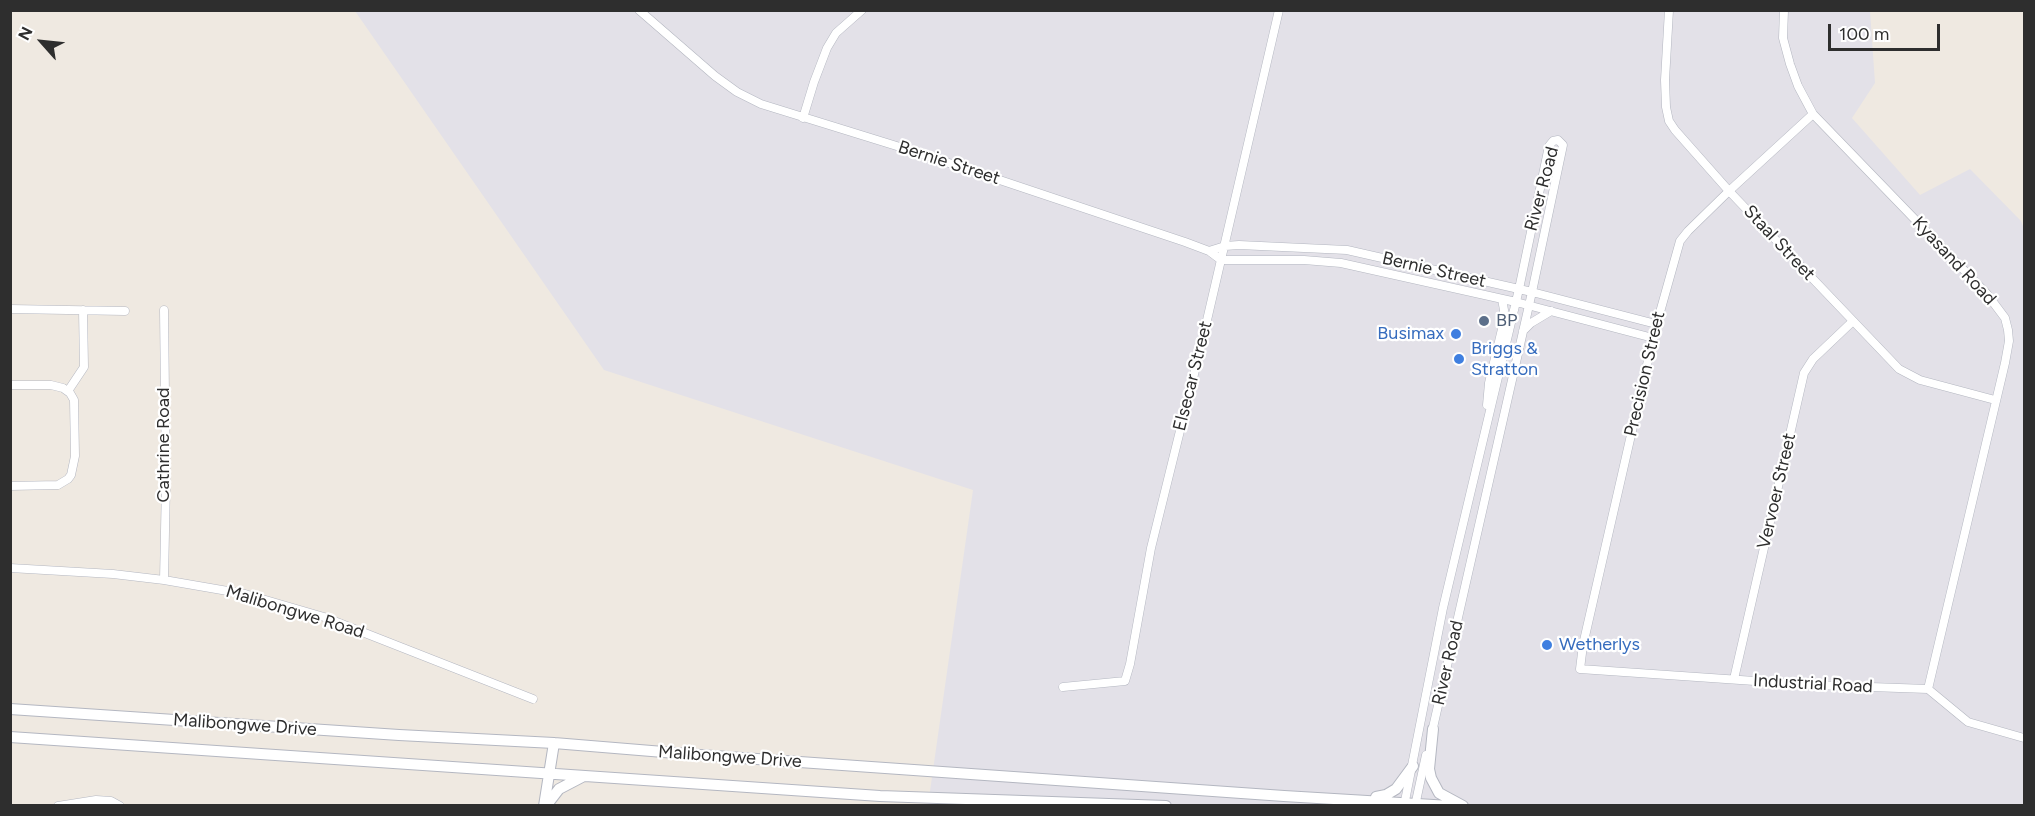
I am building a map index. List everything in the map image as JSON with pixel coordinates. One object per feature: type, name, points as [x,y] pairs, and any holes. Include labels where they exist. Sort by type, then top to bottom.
[{"type":"main road","name":"Malibongwe Drive","points":[[10,710],[422,737],[554,743],[1450,806]]},
{"type":"main road","points":[[1433,729],[1429,769],[1431,778],[1439,793],[1463,806]]},
{"type":"main road","name":"Malibongwe Drive","points":[[10,737],[880,796],[1166,806]]},
{"type":"main road","points":[[545,806],[554,743]]},
{"type":"main road","points":[[1367,800],[1386,795],[1394,790],[1413,766]]},
{"type":"main road","points":[[545,806],[559,789],[585,776]]},
{"type":"street","name":"Bernie Street","points":[[639,10],[697,62],[728,86],[752,100],[916,152],[1209,251],[1221,260],[1337,262],[1516,302],[1653,338]]},
{"type":"street","points":[[803,118],[827,48],[836,33],[862,10]]},
{"type":"street","name":"Elsecar Street","points":[[1063,687],[1125,681],[1151,548],[1225,246],[1279,10]]},
{"type":"street","name":"Staal Street","points":[[1670,10],[1665,80],[1669,121],[1729,191],[1899,369],[1933,384],[1995,400]]},
{"type":"street","name":"Kyasand Road","points":[[1784,10],[1783,38],[1790,64],[1798,86],[1813,114],[1988,294],[2004,318],[2009,341],[1928,689]]},
{"type":"street","name":"Precision Street","points":[[1600,670],[1580,669],[1581,658],[1656,324],[1680,242],[1688,231],[1729,191],[1813,114]]},
{"type":"street","name":"River Road","points":[[1558,140],[1563,145],[1529,306],[1433,729],[1410,804],[1413,766],[1443,608],[1519,289],[1549,146],[1553,141],[1558,140]]},
{"type":"street","name":"Bernie Street","points":[[1209,251],[1225,246],[1339,249],[1532,292],[1656,324]]},
{"type":"street","points":[[1487,418],[1489,383],[1504,318],[1502,299]]},
{"type":"street","points":[[10,309],[125,311]]},
{"type":"street","points":[[68,391],[84,367],[83,310]]},
{"type":"street","name":"Cathrine Road","points":[[164,310],[166,482],[164,580]]},
{"type":"street","points":[[1523,332],[1531,322],[1551,311]]},
{"type":"street","name":"Vervoer Street","points":[[1734,679],[1804,373],[1813,359],[1852,321]]},
{"type":"street","points":[[10,385],[51,386],[68,391],[74,400],[75,456],[71,475],[58,485],[10,486]]},
{"type":"street","name":"Malibongwe Road","points":[[10,568],[113,574],[245,594],[324,617],[533,699]]},
{"type":"street","name":"Industrial Road","points":[[1600,670],[1928,689]]},
{"type":"street","points":[[1928,689],[1968,722],[2025,738]]},
{"type":"street","points":[[58,806],[96,800],[111,801],[120,806]]},
{"type":"shaded area","points":[[355,11],[1870,11],[1875,83],[1852,118],[1920,195],[1970,169],[2021,221],[2024,229],[2024,805],[928,805],[973,490],[604,370]]},
{"type":"place","name":"BP","points":[[1484,321]]},
{"type":"place","name":"Busimax","points":[[1456,334]]},
{"type":"place","name":"Briggs & Stratton","points":[[1459,359]]},
{"type":"place","name":"Wetherlys","points":[[1547,645]]}]
